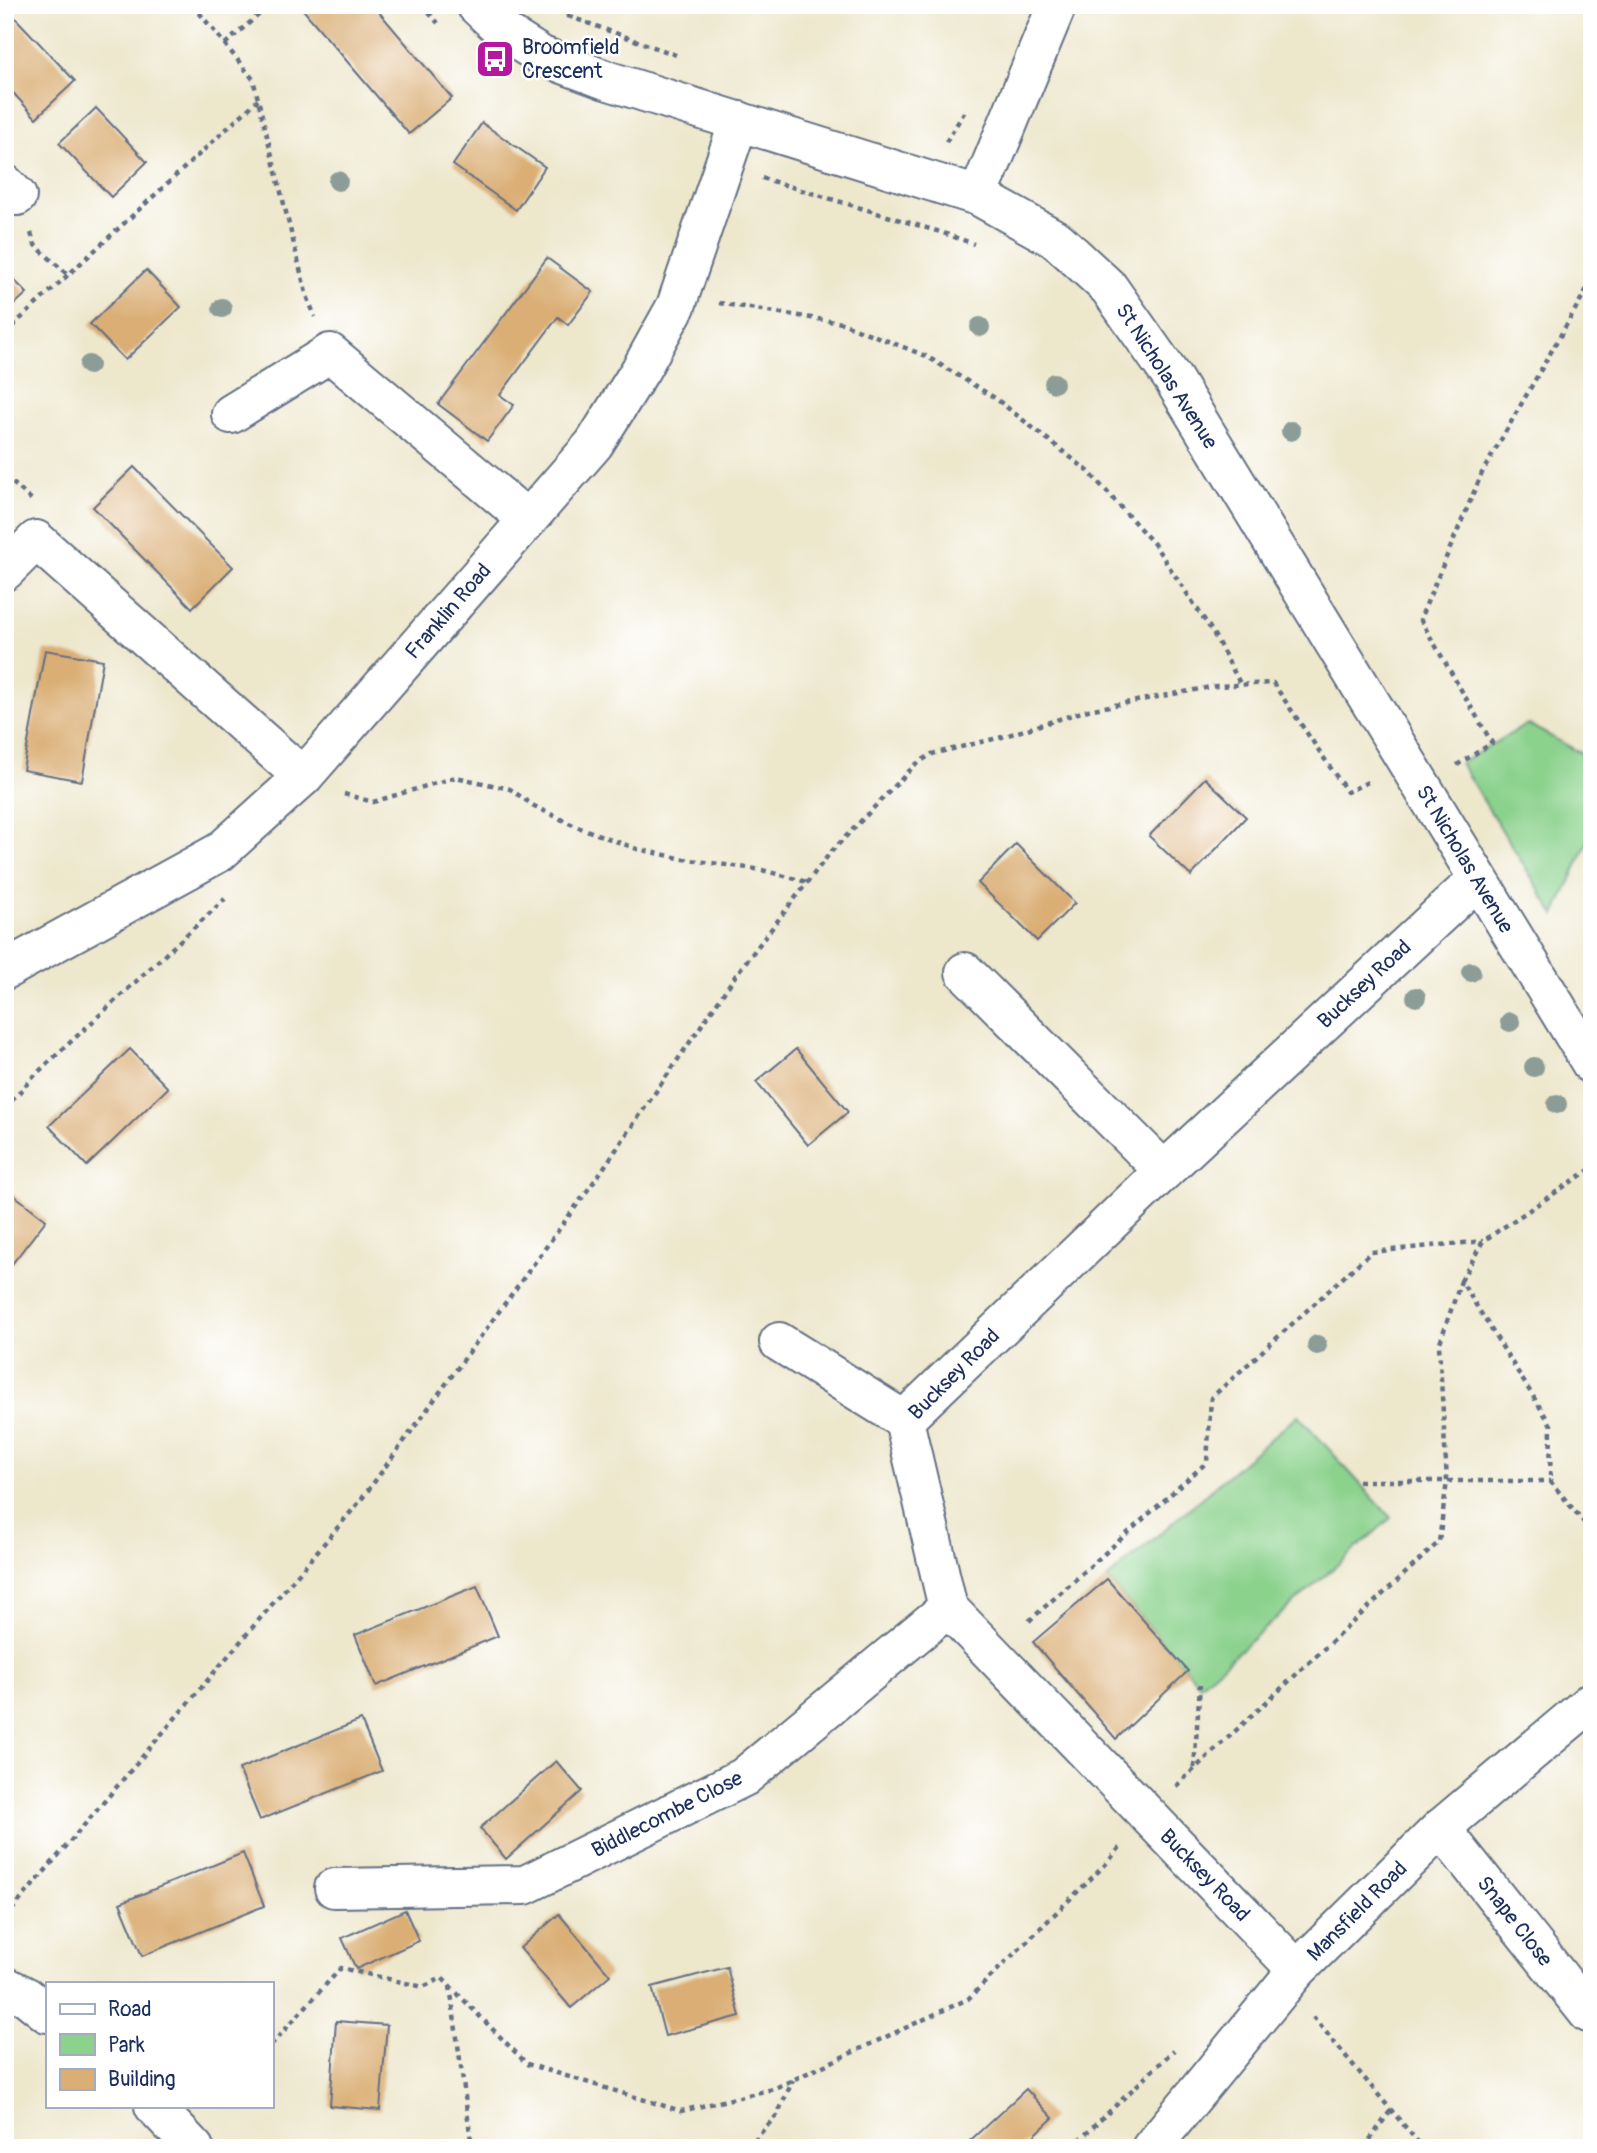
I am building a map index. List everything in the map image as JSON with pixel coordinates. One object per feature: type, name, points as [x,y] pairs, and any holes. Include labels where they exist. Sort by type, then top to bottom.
[{"type":"street","name":"St Nicholas Avenue","points":[[476,5],[507,33],[542,56],[606,80],[978,196],[1057,240],[1109,288],[1173,379],[1592,1065]]},
{"type":"street","points":[[978,196],[1058,5]]},
{"type":"street","name":"Franklin Road","points":[[5,970],[220,852],[303,777],[594,444],[676,306],[739,121]]},
{"type":"street","points":[[231,414],[330,353],[527,519]]},
{"type":"street","points":[[5,571],[36,540],[303,777]]},
{"type":"street","name":"Bucksey Road","points":[[1291,1977],[1146,1814],[948,1608],[904,1420],[1164,1171],[1477,880]]},
{"type":"street","points":[[965,972],[1164,1171]]},
{"type":"street","points":[[779,1342],[904,1420]]},
{"type":"street","name":"Biddlecombe Close","points":[[334,1888],[525,1885],[744,1777],[948,1608]]},
{"type":"street","name":"Mansfield Road","points":[[1151,2148],[1291,1977],[1441,1828],[1592,1701]]},
{"type":"street","name":"Snape Close","points":[[1441,1828],[1588,2013]]},
{"type":"street","points":[[5,1986],[27,1997],[46,2012]]},
{"type":"street","points":[[156,2108],[194,2148]]},
{"type":"path","points":[[193,5],[253,79],[306,293],[330,353]]},
{"type":"path","points":[[225,44],[270,5]]},
{"type":"path","points":[[422,5],[446,32]]},
{"type":"path","points":[[549,5],[568,16],[683,58]]},
{"type":"path","points":[[568,16],[580,5]]},
{"type":"path","points":[[5,333],[258,100]]},
{"type":"path","points":[[940,151],[968,107]]},
{"type":"path","points":[[759,177],[979,246]]},
{"type":"path","points":[[11,190],[35,245],[68,275]]},
{"type":"path","points":[[1421,788],[1492,743],[1420,619],[1482,473],[1592,280]]},
{"type":"path","points":[[711,302],[842,323],[926,356],[995,398],[1088,471],[1154,544],[1212,631],[1241,685]]},
{"type":"path","points":[[5,1918],[361,1500],[598,1176],[738,972],[830,853],[915,765],[932,754],[1002,737],[1088,710],[1216,686],[1273,683],[1347,792],[1373,780]]},
{"type":"path","points":[[340,793],[373,802],[456,777],[510,789],[534,806],[575,826],[637,849],[762,870],[807,882]]},
{"type":"path","points":[[273,2043],[341,1968],[423,1987],[442,1978],[527,2064],[681,2111],[773,2088],[968,1999],[1107,1863],[1146,1814],[1439,1542],[1447,1481],[1439,1345],[1461,1281],[1483,1241],[1592,1168]]},
{"type":"path","points":[[1029,1621],[1207,1462],[1211,1398],[1371,1252],[1483,1241]]},
{"type":"path","points":[[1461,1281],[1551,1425],[1550,1481],[1592,1532]]},
{"type":"path","points":[[1358,1481],[1550,1481]]},
{"type":"path","points":[[1194,1770],[1200,1685]]},
{"type":"path","points":[[1291,1977],[1391,2110],[1423,2148]]},
{"type":"path","points":[[450,1986],[472,2148]]},
{"type":"path","points":[[1071,2148],[1175,2049]]},
{"type":"path","points":[[747,2148],[777,2115],[793,2080]]},
{"type":"path","points":[[1364,2148],[1391,2110]]},
{"type":"green space","points":[[1528,724],[1592,759],[1592,832],[1555,915],[1460,763]]},
{"type":"green space","points":[[1298,1415],[1391,1518],[1200,1685],[1107,1579]]},
{"type":"building","points":[[299,5],[373,5],[452,98],[409,134]]},
{"type":"building","points":[[5,7],[75,81],[36,118],[5,84]]},
{"type":"building","points":[[96,108],[147,162],[111,197],[59,143]]},
{"type":"building","points":[[482,123],[545,167],[516,210],[453,165]]},
{"type":"building","points":[[547,258],[593,292],[568,325],[558,317],[500,395],[514,405],[487,441],[438,404]]},
{"type":"building","points":[[146,270],[181,307],[125,360],[90,324]]},
{"type":"building","points":[[5,271],[27,293],[5,313]]},
{"type":"building","points":[[134,467],[233,567],[192,608],[93,507]]},
{"type":"building","points":[[45,650],[103,660],[82,781],[23,770]]},
{"type":"building","points":[[1205,778],[1246,817],[1191,876],[1149,836]]},
{"type":"building","points":[[1016,844],[1075,903],[1037,941],[978,883]]},
{"type":"building","points":[[130,1049],[168,1088],[87,1166],[49,1126]]},
{"type":"building","points":[[796,1049],[848,1112],[808,1145],[756,1082]]},
{"type":"building","points":[[5,1188],[46,1220],[5,1273]]},
{"type":"building","points":[[1107,1579],[1188,1671],[1116,1739],[1033,1642]]},
{"type":"building","points":[[477,1586],[498,1636],[376,1686],[355,1635]]},
{"type":"building","points":[[361,1720],[382,1771],[260,1820],[239,1769]]},
{"type":"building","points":[[556,1761],[582,1791],[506,1859],[480,1828]]},
{"type":"building","points":[[243,1853],[264,1906],[142,1956],[120,1903]]},
{"type":"building","points":[[405,1910],[419,1941],[356,1969],[342,1938]]},
{"type":"building","points":[[559,1914],[610,1975],[571,2008],[520,1948]]},
{"type":"building","points":[[727,1967],[740,2016],[665,2036],[652,1987]]},
{"type":"building","points":[[336,2021],[387,2025],[380,2110],[330,2106]]},
{"type":"building","points":[[1026,2089],[1053,2118],[1021,2148],[962,2148]]},
{"type":"place","name":"Broomfield Crescent","points":[[495,59]]}]
